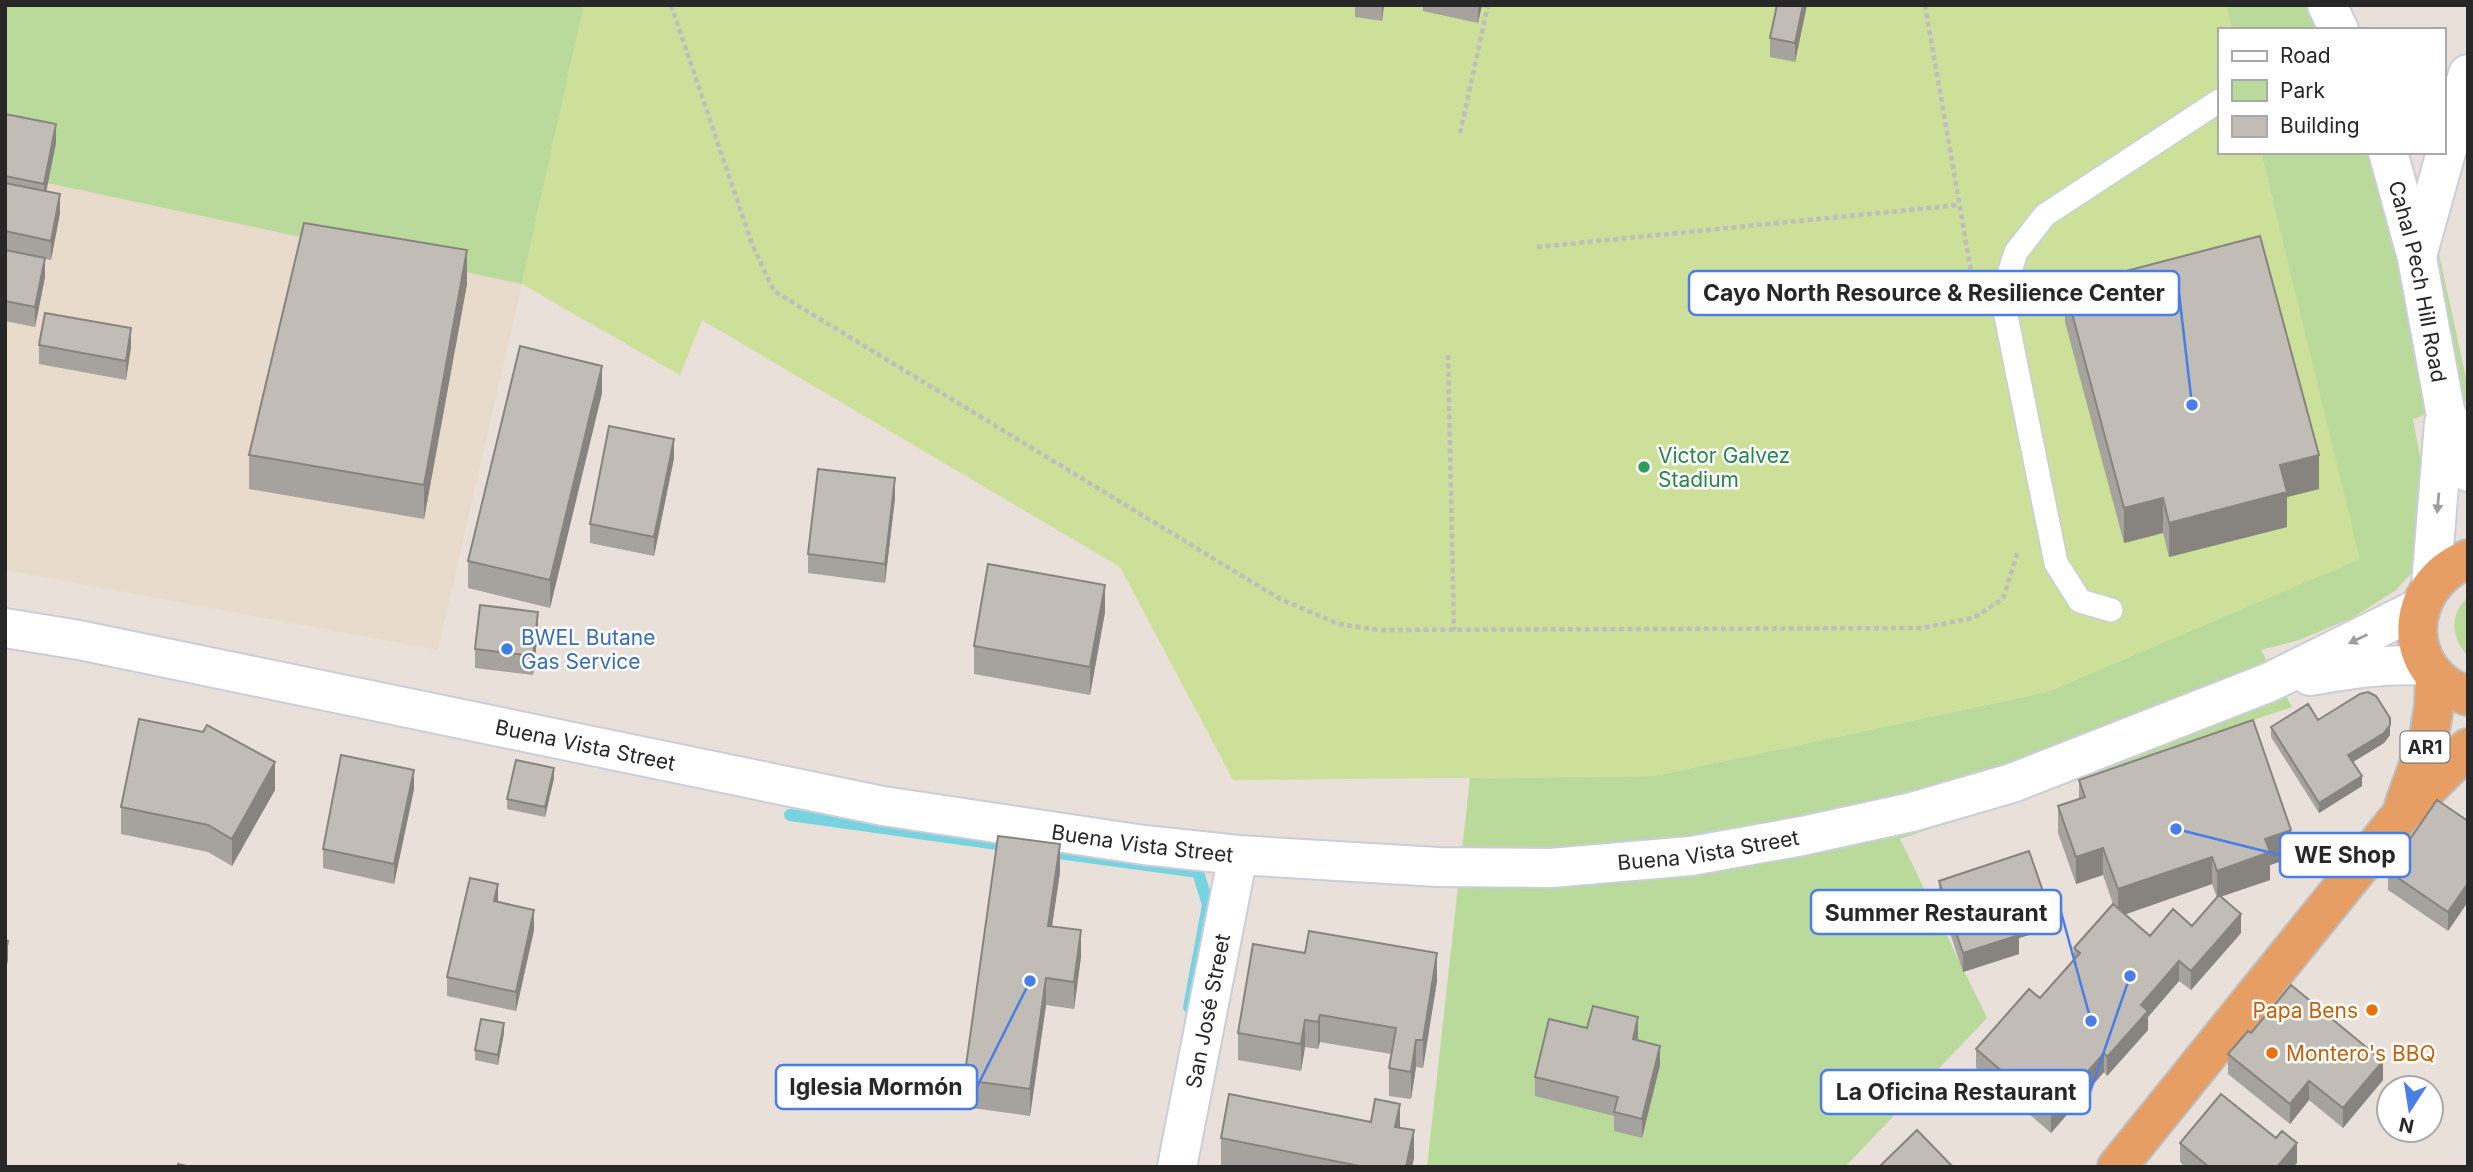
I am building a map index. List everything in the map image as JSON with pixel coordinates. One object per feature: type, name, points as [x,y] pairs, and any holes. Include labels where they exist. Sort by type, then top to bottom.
[{"type":"highway","points":[[2468,559],[2449,567],[2425,597],[2417,638],[2431,671],[2455,692],[2468,696]]},
{"type":"highway","name":"AR1","points":[[2401,815],[2429,737],[2434,706],[2431,671]]},
{"type":"highway","name":"AR1","points":[[2117,1167],[2401,815],[2468,748]]},
{"type":"main road","points":[[2327,5],[2338,28]]},
{"type":"main road","points":[[2417,258],[2468,74]]},
{"type":"main road","name":"Cahal Pech Hill Road","points":[[2389,154],[2417,258],[2445,410],[2468,472]]},
{"type":"main road","name":"Cahal Pech Hill Road","points":[[2425,597],[2445,410]]},
{"type":"main road","name":"Buena Vista Street","points":[[5,628],[79,640],[883,806],[1144,845],[1238,855],[1438,867],[1551,868],[1691,856],[1912,813],[2012,783],[2270,682],[2425,597]]},
{"type":"main road","name":"Buena Vista Street","points":[[2270,682],[2366,666],[2396,664],[2431,671]]},
{"type":"main road","name":"San José Street","points":[[1177,1167],[1238,855]]},
{"type":"lane","points":[[2111,610],[2080,600],[2056,563],[2002,296],[2016,252],[2045,215],[2218,102]]},
{"type":"path","points":[[671,5],[752,244],[774,290],[1280,599],[1339,624],[1379,630],[1922,628],[1973,618],[2003,599],[2018,551]]},
{"type":"path","points":[[1460,133],[1488,5]]},
{"type":"path","points":[[1925,5],[1973,285]]},
{"type":"path","points":[[1537,247],[1959,205]]},
{"type":"path","points":[[1448,355],[1454,630]]},
{"type":"shaded area","points":[[5,174],[522,284],[438,650],[5,570]]},
{"type":"green space","points":[[5,5],[584,5],[522,284],[5,174]]},
{"type":"green space","name":"Victor Galvez Stadium","points":[[584,5],[2226,5],[2232,28],[2218,28],[2218,154],[2261,154],[2360,559],[2047,692],[1654,776],[1233,780],[1120,567],[702,320],[680,375],[522,284]]},
{"type":"green space","points":[[2226,5],[2345,5],[2357,28],[2232,28]]},
{"type":"green space","points":[[2261,154],[2410,154],[2438,249],[2468,387],[2468,401],[2413,419],[2427,494],[2420,564],[2396,590],[2352,618],[2299,640],[2261,650],[2292,707],[1900,839],[1987,1018],[1845,1167],[1427,1167],[1470,778],[1654,776],[2047,692],[2359,559]]},
{"type":"green space","points":[[2468,597],[2468,656],[2458,642],[2454,626],[2458,611]]},
{"type":"building","points":[[1777,5],[1803,5],[1795,43],[1770,38]]},
{"type":"building","points":[[5,114],[56,124],[44,184],[5,176]]},
{"type":"building","points":[[5,183],[60,194],[51,241],[5,231]]},
{"type":"building","points":[[304,223],[467,250],[424,485],[249,455]]},
{"type":"building","points":[[2260,236],[2319,455],[2280,465],[2287,492],[2169,523],[2163,498],[2124,508],[2065,287]]},
{"type":"building","points":[[5,250],[45,258],[35,307],[5,301]]},
{"type":"building","points":[[45,313],[131,328],[126,361],[39,345]]},
{"type":"building","points":[[520,346],[602,366],[550,580],[468,561]]},
{"type":"building","points":[[609,426],[674,439],[654,537],[590,524]]},
{"type":"building","points":[[818,469],[895,478],[885,564],[808,554]]},
{"type":"building","points":[[988,564],[1105,585],[1090,667],[974,646]]},
{"type":"building","points":[[480,605],[538,612],[533,656],[475,649]]},
{"type":"building","points":[[2368,692],[2376,696],[2390,718],[2390,725],[2384,733],[2348,755],[2362,776],[2319,803],[2271,727],[2308,704],[2318,720],[2360,694]]},
{"type":"building","points":[[139,719],[203,732],[207,725],[275,762],[232,839],[208,825],[121,807]]},
{"type":"building","points":[[2253,720],[2291,830],[2265,839],[2270,852],[2217,871],[2212,857],[2118,889],[2103,848],[2076,857],[2058,806],[2085,797],[2079,780]]},
{"type":"building","points":[[341,755],[414,770],[394,864],[323,849]]},
{"type":"building","points":[[516,760],[554,768],[545,807],[507,799]]},
{"type":"building","points":[[2437,800],[2468,821],[2468,883],[2448,912],[2388,871]]},
{"type":"building","points":[[998,836],[1060,844],[1048,926],[1081,930],[1074,982],[1046,978],[1030,1089],[964,1080]]},
{"type":"building","points":[[2029,851],[2049,909],[2014,921],[2019,935],[1963,953],[1939,881]]},
{"type":"building","points":[[470,878],[498,884],[494,901],[534,910],[516,992],[447,977]]},
{"type":"building","points":[[2219,895],[2241,914],[2191,971],[2179,961],[2141,1005],[2148,1011],[2107,1057],[2104,1053],[2051,1113],[1976,1049],[2029,989],[2040,998],[2080,953],[2074,948],[2113,904],[2150,936],[2173,909],[2192,926]]},
{"type":"building","points":[[1309,931],[1437,953],[1423,1040],[1416,1040],[1411,1072],[1389,1068],[1396,1028],[1320,1015],[1318,1022],[1305,1020],[1301,1044],[1238,1033],[1253,944],[1305,953]]},
{"type":"building","points":[[2291,985],[2383,1061],[2343,1108],[2309,1081],[2290,1104],[2228,1054],[2248,1031],[2251,1033]]},
{"type":"building","points":[[1593,1006],[1638,1017],[1633,1039],[1660,1046],[1642,1119],[1614,1112],[1618,1097],[1535,1077],[1549,1019],[1587,1028]]},
{"type":"building","points":[[481,1019],[504,1023],[498,1055],[475,1050]]},
{"type":"building","points":[[1229,1094],[1371,1122],[1375,1099],[1400,1104],[1395,1127],[1414,1130],[1406,1167],[1364,1167],[1221,1138]]},
{"type":"building","points":[[2221,1094],[2276,1138],[2282,1131],[2297,1143],[2277,1167],[2209,1167],[2180,1143]]},
{"type":"building","points":[[1917,1130],[1953,1167],[1879,1167]]},
{"type":"waterway","points":[[790,815],[1012,846]]},
{"type":"waterway","points":[[1044,851],[1198,872],[1208,905],[1189,1007]]},
{"type":"place","name":"Cayo North Resource & Resilience Center","points":[[2192,405]]},
{"type":"place","name":"Victor Galvez Stadium","points":[[1644,467]]},
{"type":"place","name":"BWEL Butane Gas Service","points":[[507,649]]},
{"type":"place","name":"WE Shop","points":[[2176,829]]},
{"type":"place","name":"La Oficina Restaurant","points":[[2130,976]]},
{"type":"place","name":"Iglesia Mormón","points":[[1030,981]]},
{"type":"place","name":"Papa Bens","points":[[2372,1010]]},
{"type":"place","name":"Summer Restaurant","points":[[2091,1021]]},
{"type":"place","name":"Montero's BBQ","points":[[2272,1053]]}]
